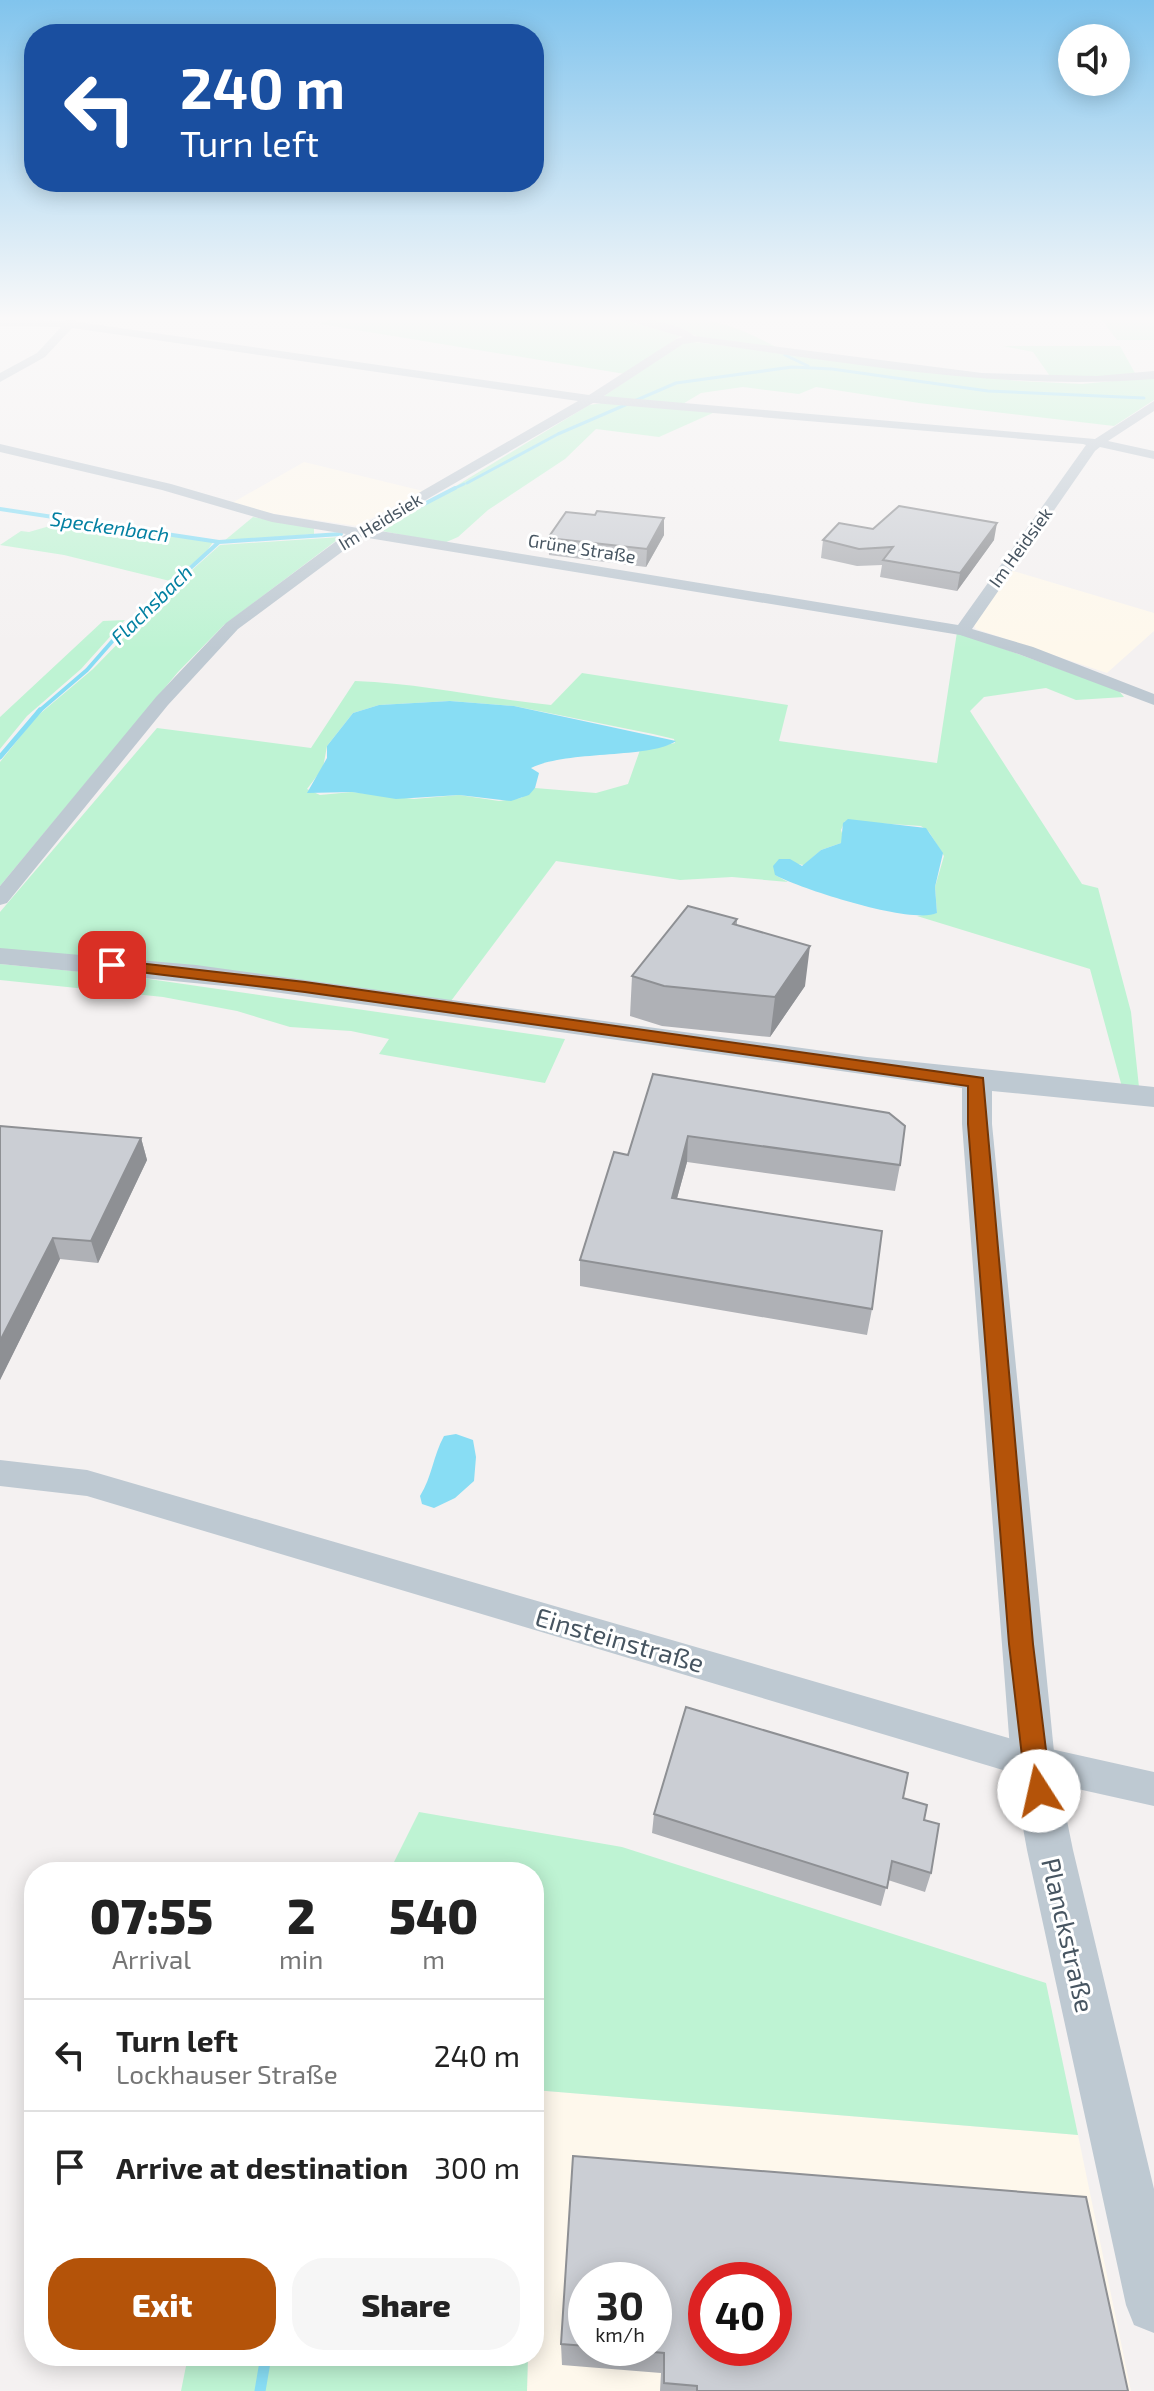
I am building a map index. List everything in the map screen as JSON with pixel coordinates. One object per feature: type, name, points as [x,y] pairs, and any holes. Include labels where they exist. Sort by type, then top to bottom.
[{"type":"street","name":"Im Heidsiek","points":[[0,899],[162,701],[232,626],[272,593],[359,532],[541,428]]},
{"type":"street","points":[[925,428],[1098,442],[1154,455]]},
{"type":"street","name":"Im Heidsiek","points":[[962,631],[1090,448],[1120,428]]},
{"type":"street","name":"Grüne Straße","points":[[0,448],[166,487],[252,514],[962,631],[1027,651],[1154,700]]},
{"type":"street","points":[[0,956],[193,972],[977,1081],[1154,1097]]},
{"type":"street","name":"Planckstraße","points":[[977,1081],[977,1124],[1033,1762],[1154,2305]]},
{"type":"street","name":"Einsteinstraße","points":[[0,1473],[87,1483],[1033,1762],[1154,1789]]},
{"type":"shaded area","points":[[304,462],[423,491],[357,526],[254,511],[230,504]]},
{"type":"shaded area","points":[[1010,570],[1154,613],[1154,631],[1107,673],[976,629],[972,622]]},
{"type":"shaded area","points":[[544,2091],[1078,2135],[1131,2391],[527,2391],[528,2366],[544,2366]]},
{"type":"green space","points":[[552,428],[680,428],[659,437],[596,429],[565,459],[488,510],[458,537],[444,543],[382,531]]},
{"type":"green space","points":[[253,517],[314,527],[314,534],[224,541]]},
{"type":"green space","points":[[67,521],[213,542],[205,554],[170,581],[64,555],[0,545],[21,531],[29,532]]},
{"type":"green space","points":[[341,537],[224,625],[178,672],[0,886],[0,762],[36,717],[93,669],[173,587],[220,545]]},
{"type":"green space","points":[[125,620],[81,669],[27,716],[0,749],[0,717],[103,621]]},
{"type":"green space","points":[[957,632],[1118,690],[1124,697],[1076,700],[1046,688],[984,697],[970,711],[1082,884],[1098,888],[1131,1012],[1139,1087],[1122,1087],[1090,969],[917,916],[937,913],[935,887],[944,856],[929,832],[921,826],[845,821],[841,843],[821,850],[804,865],[797,864],[775,875],[788,882],[732,877],[680,880],[556,861],[451,1001],[0,949],[0,912],[157,728],[311,748],[355,681],[551,705],[582,673],[788,705],[779,741],[937,763]],"holes":[[[450,701],[514,706],[653,734],[674,739],[675,743],[640,750],[628,784],[596,793],[535,788],[521,798],[499,801],[459,795],[414,799],[352,792],[320,795],[307,789],[323,768],[327,746],[353,713],[379,705]]]},
{"type":"green space","points":[[0,964],[135,977],[565,1039],[545,1083],[379,1054],[389,1039],[351,1031],[290,1027],[237,1011],[163,997],[0,980]]},
{"type":"green space","points":[[419,1812],[622,1847],[1046,1983],[1078,2135],[544,2091],[544,1862],[394,1862]]},
{"type":"green space","points":[[186,2366],[528,2366],[527,2391],[181,2391]]},
{"type":"water","points":[[450,701],[514,706],[676,741],[647,750],[546,762],[531,768],[539,773],[535,788],[529,795],[511,801],[459,795],[396,799],[352,792],[307,793],[327,758],[327,746],[353,713],[379,705]]},
{"type":"water","points":[[848,819],[926,828],[943,853],[935,887],[937,913],[905,914],[882,910],[808,889],[775,875],[773,866],[779,859],[790,859],[802,866],[821,850],[841,843],[843,823]]},
{"type":"water","points":[[456,1434],[473,1440],[476,1457],[474,1481],[455,1498],[434,1508],[422,1504],[420,1496],[440,1444],[444,1436]]},
{"type":"building","points":[[899,506],[997,523],[960,573],[883,560],[893,547],[859,549],[823,540],[839,523],[873,529]]},
{"type":"building","points":[[597,511],[664,518],[647,549],[548,538],[566,512],[595,515]]},
{"type":"building","points":[[688,906],[737,919],[733,924],[810,946],[775,997],[664,986],[632,976]]},
{"type":"building","points":[[653,1074],[889,1113],[905,1126],[900,1165],[688,1136],[672,1198],[882,1231],[872,1309],[580,1260],[614,1152],[628,1155]]},
{"type":"building","points":[[0,1126],[141,1138],[91,1241],[53,1238],[0,1341]]},
{"type":"building","points":[[686,1707],[908,1773],[903,1798],[927,1805],[924,1820],[939,1824],[931,1873],[892,1861],[887,1888],[654,1814]]},
{"type":"building","points":[[573,2156],[1086,2197],[1128,2391],[697,2391],[697,2386],[664,2383],[664,2366],[672,2366],[672,2262],[568,2262],[568,2345],[561,2344]]},
{"type":"waterway","name":"Flachsbach","points":[[467,483],[573,428]]},
{"type":"waterway","name":"Flachsbach","points":[[452,489],[464,484]]},
{"type":"waterway","name":"Flachsbach","points":[[374,530],[452,489]]},
{"type":"waterway","name":"Speckenbach","points":[[0,509],[219,542]]},
{"type":"waterway","name":"Flachsbach","points":[[219,542],[341,534]]},
{"type":"waterway","name":"Flachsbach","points":[[39,711],[87,670],[123,629],[219,542]]},
{"type":"waterway","name":"Flachsbach","points":[[0,757],[39,711]]},
{"type":"waterway","points":[[260,2391],[264,2366]]},
{"type":"route","points":[[112,965],[305,987],[977,1081],[977,1124],[1021,1644],[1033,1762],[1039,1791]]}]
